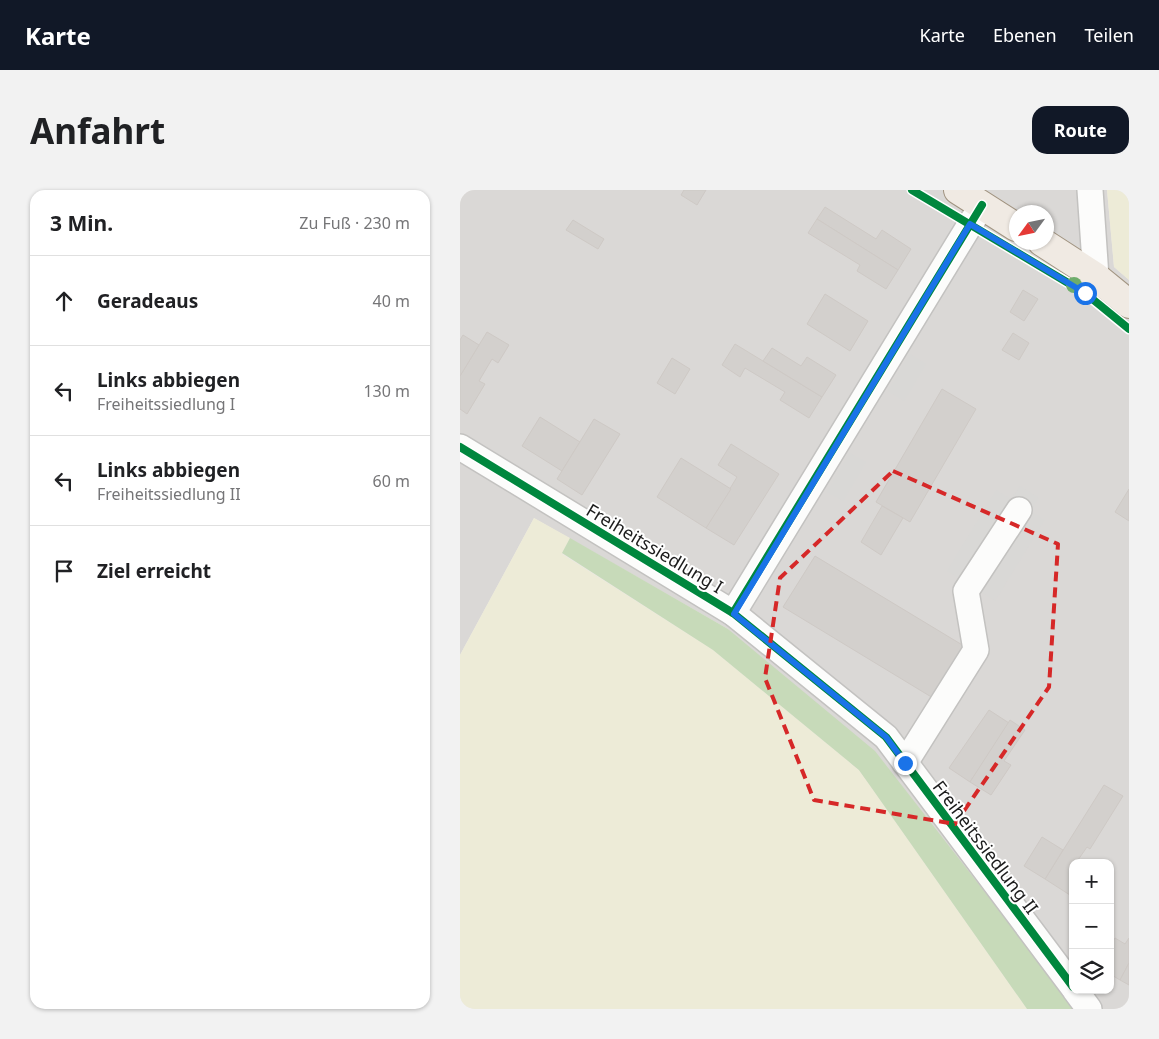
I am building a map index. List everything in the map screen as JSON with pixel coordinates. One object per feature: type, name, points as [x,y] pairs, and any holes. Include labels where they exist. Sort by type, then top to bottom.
[{"type":"main road","points":[[958,190],[1009,222]]},
{"type":"main road","points":[[1054,250],[1096,277],[1129,304]]},
{"type":"street","points":[[1090,190],[1096,277]]},
{"type":"street","name":"Freiheitssiedlung I","points":[[460,447],[734,614],[982,205]]},
{"type":"street","points":[[905,763],[976,650],[966,591],[1019,510]]},
{"type":"street","name":"Freiheitssiedlung II","points":[[734,614],[886,737],[1069,982]]},
{"type":"street","name":"Freiheitssiedlung II","points":[[1078,994],[1089,1009]]},
{"type":"highlighted area","points":[[893,471],[1058,544],[1049,687],[955,824],[814,800],[765,678],[780,578]]},
{"type":"shaded area","points":[[460,190],[1107,190],[1114,267],[1129,280],[1129,1009],[1076,1009],[728,629],[534,518],[460,655]]},
{"type":"shaded area","points":[[1107,190],[1129,190],[1129,280],[1114,267]]},
{"type":"shaded area","points":[[910,354],[926,364],[904,401],[888,391]]},
{"type":"shaded area","points":[[850,453],[866,462],[843,501],[827,492]]},
{"type":"shaded area","points":[[1020,486],[1039,498],[1031,511],[1045,520],[995,601],[947,571],[996,490],[1011,499]]},
{"type":"shaded area","points":[[534,518],[570,538],[562,554],[713,650],[859,770],[1027,1009],[460,1009],[460,655]]},
{"type":"green space","points":[[570,538],[728,629],[875,751],[1076,1009],[1027,1009],[859,770],[713,650],[562,553]]},
{"type":"building","points":[[684,190],[706,190],[697,205],[681,195]]},
{"type":"building","points":[[825,207],[876,239],[882,230],[911,249],[898,270],[817,219]]},
{"type":"building","points":[[817,219],[898,270],[886,289],[857,271],[860,265],[808,233]]},
{"type":"building","points":[[573,220],[604,239],[598,249],[566,230]]},
{"type":"building","points":[[1023,290],[1038,299],[1024,321],[1010,312]]},
{"type":"building","points":[[825,294],[868,321],[850,351],[807,324]]},
{"type":"building","points":[[487,332],[509,345],[498,363],[492,359],[479,381],[485,384],[467,414],[460,409],[460,376]]},
{"type":"building","points":[[1013,333],[1029,343],[1019,360],[1002,350]]},
{"type":"building","points":[[463,335],[479,345],[460,376],[460,340]]},
{"type":"building","points":[[735,344],[822,397],[809,418],[780,400],[785,392],[745,368],[740,377],[722,365]]},
{"type":"building","points":[[772,348],[801,366],[807,357],[836,375],[822,397],[763,361]]},
{"type":"building","points":[[672,358],[690,369],[675,394],[657,383]]},
{"type":"building","points":[[942,389],[976,409],[910,522],[876,502]]},
{"type":"building","points":[[540,417],[580,442],[562,471],[522,446]]},
{"type":"building","points":[[594,419],[620,434],[582,495],[557,479]]},
{"type":"building","points":[[731,444],[779,474],[734,545],[706,528],[737,477],[718,465]]},
{"type":"building","points":[[681,458],[731,489],[706,528],[657,497]]},
{"type":"building","points":[[1129,489],[1129,521],[1115,512]]},
{"type":"building","points":[[882,506],[903,518],[881,555],[861,542]]},
{"type":"building","points":[[815,556],[964,646],[933,698],[783,607]]},
{"type":"building","points":[[989,710],[1009,723],[970,782],[949,768]]},
{"type":"building","points":[[1010,720],[1025,730],[1004,761],[1011,765],[991,795],[970,782]]},
{"type":"building","points":[[1104,785],[1123,796],[1090,849],[1087,847],[1079,859],[1069,859],[1069,894],[1045,879]]},
{"type":"building","points":[[1042,837],[1063,850],[1045,879],[1024,866]]},
{"type":"building","points":[[1115,938],[1125,944],[1129,938],[1129,963],[1120,980],[1114,976]]},
{"type":"building","points":[[1129,963],[1129,985],[1120,980]]},
{"type":"cycle path","points":[[912,190],[1085,293],[1129,329]]},
{"type":"cycle path","points":[[733,613],[982,205]]},
{"type":"cycle path","points":[[460,447],[733,613],[886,737],[1069,982]]},
{"type":"route","points":[[905,763],[886,737],[734,614],[970,224],[1085,293]]}]
